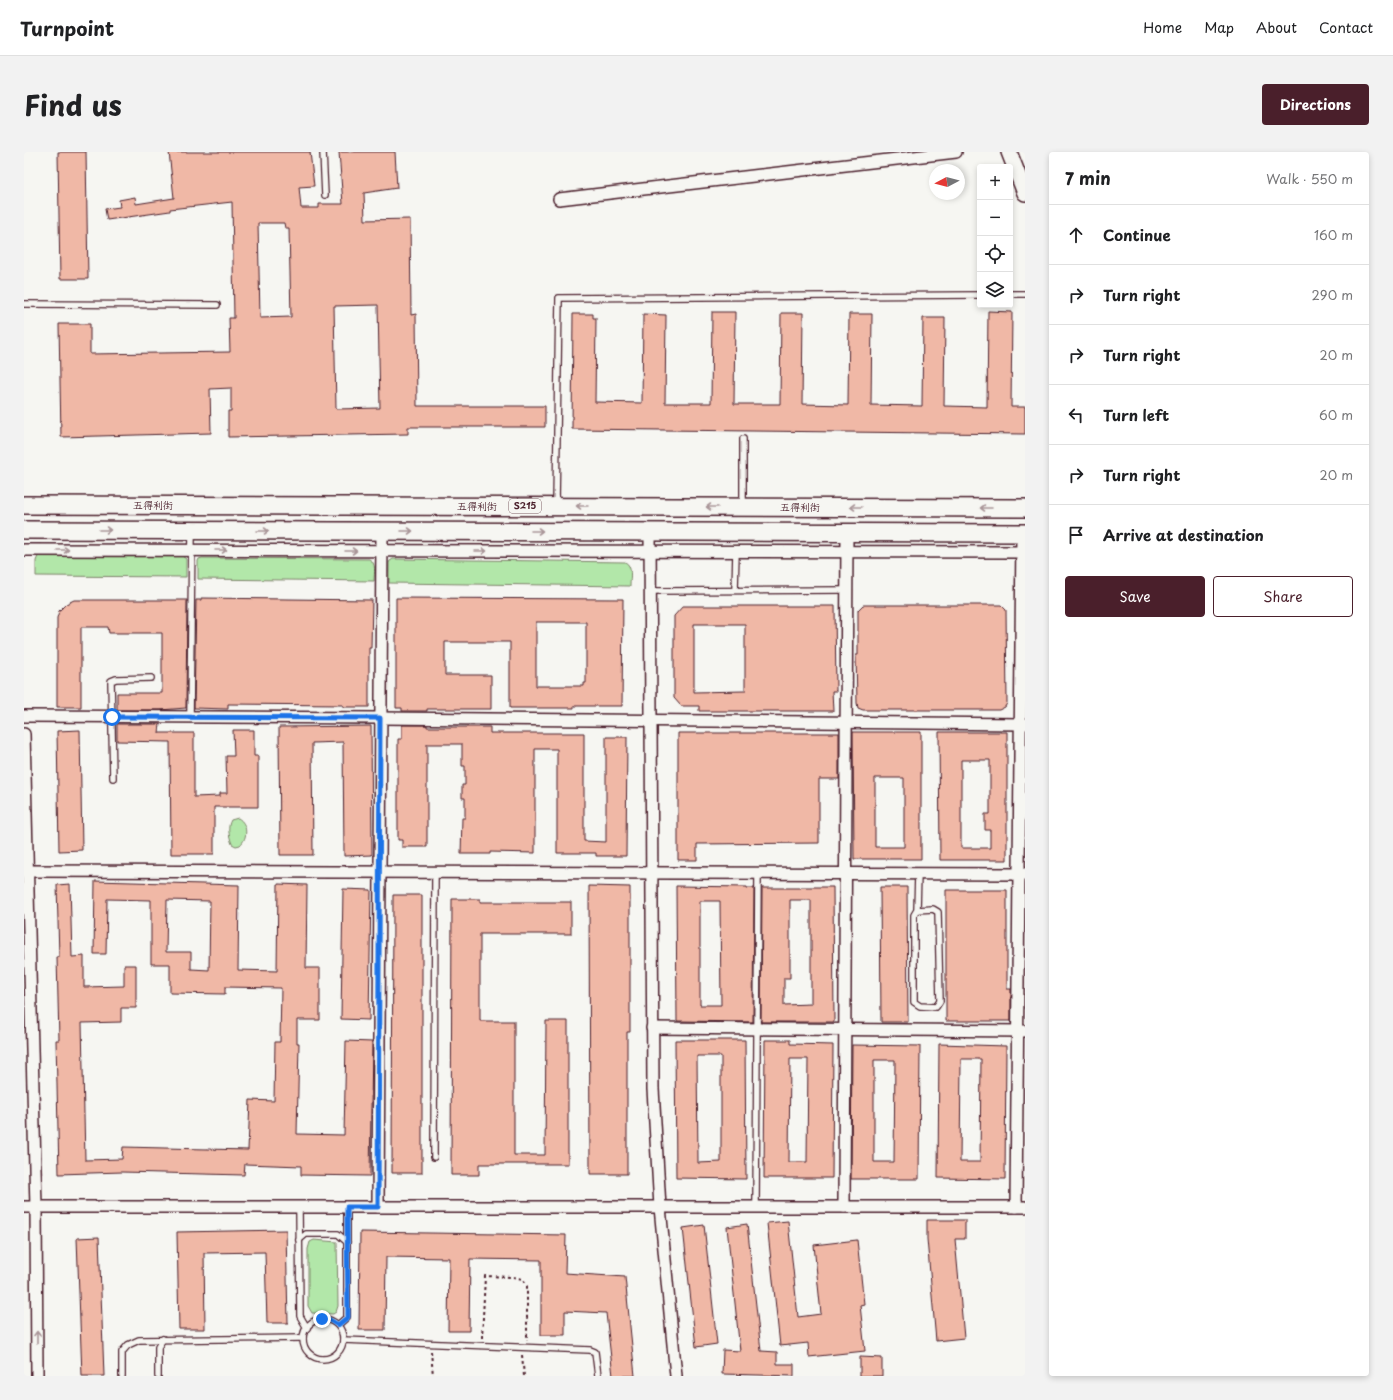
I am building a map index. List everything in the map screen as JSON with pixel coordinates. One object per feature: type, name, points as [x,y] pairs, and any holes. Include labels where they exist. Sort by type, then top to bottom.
[{"type":"main road","name":"五得利街","points":[[24,505],[1025,508]]},
{"type":"main road","points":[[24,530],[1023,533]]},
{"type":"street","points":[[559,199],[956,152]]},
{"type":"street","points":[[1009,152],[1025,193]]},
{"type":"street","points":[[378,1207],[382,531]]},
{"type":"street","points":[[650,532],[653,1089],[660,1207],[676,1376]]},
{"type":"street","points":[[844,1207],[847,532]]},
{"type":"street","points":[[24,1207],[1021,1207],[1023,533]]},
{"type":"street","points":[[24,550],[1023,552]]},
{"type":"street","points":[[24,716],[1023,724]]},
{"type":"street","points":[[24,734],[26,871],[36,1207],[37,1376]]},
{"type":"street","points":[[26,871],[1022,874]]},
{"type":"street","points":[[652,1028],[1021,1031]]},
{"type":"lane","points":[[323,152],[325,195]]},
{"type":"lane","points":[[1013,294],[1025,294]]},
{"type":"lane","points":[[556,506],[559,298],[977,295]]},
{"type":"lane","points":[[24,304],[217,305]]},
{"type":"lane","points":[[743,439],[743,507]]},
{"type":"lane","points":[[190,717],[192,530]]},
{"type":"lane","points":[[736,552],[736,590]]},
{"type":"lane","points":[[650,591],[847,590]]},
{"type":"lane","points":[[113,778],[111,681],[116,678],[152,678]]},
{"type":"lane","points":[[434,1157],[435,872]]},
{"type":"lane","points":[[756,1207],[758,873]]},
{"type":"lane","points":[[917,910],[933,909],[938,912],[940,1001],[936,1007],[920,1006],[914,1002],[914,915],[917,910],[918,874]]},
{"type":"lane","points":[[299,1207],[300,1316],[307,1328]]},
{"type":"lane","points":[[338,1325],[348,1317],[347,1207]]},
{"type":"lane","points":[[299,1240],[306,1234],[338,1234],[347,1242]]},
{"type":"lane","points":[[328,1319],[338,1325],[341,1330],[343,1340],[341,1348],[332,1356],[320,1358],[315,1357],[306,1349],[304,1338],[307,1328],[313,1322],[328,1319]]},
{"type":"lane","points":[[122,1376],[122,1352],[128,1345],[139,1340],[304,1338]]},
{"type":"lane","points":[[158,1376],[158,1348],[162,1339]]},
{"type":"lane","points":[[343,1340],[590,1350],[595,1352],[598,1376]]},
{"type":"path","points":[[482,1346],[485,1276],[513,1276],[523,1279],[527,1286],[524,1376]]},
{"type":"path","points":[[430,1344],[433,1376]]},
{"type":"green space","points":[[38,556],[182,556],[186,559],[186,577],[36,576],[36,561]]},
{"type":"green space","points":[[202,558],[369,559],[373,563],[375,572],[374,581],[198,579],[198,561]]},
{"type":"green space","points":[[393,559],[625,562],[629,566],[631,576],[630,586],[389,583],[389,563]]},
{"type":"green space","points":[[238,818],[244,824],[246,835],[243,842],[236,846],[232,844],[229,829],[231,820]]},
{"type":"green space","points":[[314,1240],[337,1242],[338,1306],[336,1312],[333,1314],[312,1313],[308,1306],[308,1249],[310,1242]]},
{"type":"building","points":[[58,152],[86,152],[88,279],[60,279]]},
{"type":"building","points":[[169,152],[310,152],[314,186],[299,187],[301,208],[319,208],[319,204],[343,204],[339,152],[395,152],[397,188],[364,193],[365,220],[410,219],[411,315],[416,314],[417,406],[545,406],[545,427],[408,427],[408,434],[228,437],[228,411],[231,411],[231,388],[210,389],[211,433],[61,437],[59,324],[90,324],[90,354],[230,352],[229,318],[234,318],[232,202],[170,209],[170,211],[107,220],[105,209],[120,207],[119,200],[135,197],[136,204],[174,198]],"holes":[[[258,223],[284,223],[285,228],[289,228],[291,317],[260,318]],[[378,305],[380,408],[336,409],[334,306]]]},
{"type":"building","points":[[988,311],[1012,312],[1011,407],[1025,407],[1025,434],[572,429],[573,314],[593,314],[593,318],[596,318],[595,402],[642,403],[643,314],[666,315],[665,403],[711,403],[712,312],[735,312],[734,404],[780,404],[781,313],[803,313],[802,404],[848,405],[849,314],[872,314],[871,405],[922,406],[923,318],[945,318],[944,406],[987,407]]},
{"type":"building","points":[[201,598],[372,600],[371,648],[369,648],[369,707],[343,707],[343,705],[228,704],[228,709],[194,708],[196,600],[201,600]]},
{"type":"building","points":[[396,598],[623,599],[622,706],[510,708],[510,642],[445,642],[445,675],[491,675],[491,709],[427,709],[427,711],[402,711],[402,708],[396,708]],"holes":[[[536,622],[586,622],[586,683],[584,683],[584,686],[536,686]]]},
{"type":"building","points":[[74,600],[187,600],[186,708],[160,710],[117,710],[117,693],[162,693],[162,633],[109,633],[108,627],[81,627],[81,707],[57,707],[57,618],[59,611],[66,604]]},
{"type":"building","points":[[863,605],[1001,605],[1006,610],[1007,703],[1005,707],[999,710],[863,710],[858,708],[856,655],[858,655],[858,610]]},
{"type":"building","points":[[683,606],[835,606],[836,691],[832,691],[833,711],[699,711],[699,706],[681,706],[674,698],[674,616]],"holes":[[[694,624],[745,624],[745,691],[694,692]]]},
{"type":"building","points":[[117,724],[160,724],[159,733],[194,733],[194,797],[220,796],[220,793],[227,793],[226,756],[234,756],[233,730],[254,730],[254,756],[258,756],[258,807],[214,807],[214,854],[171,854],[170,742],[117,741]]},
{"type":"building","points":[[402,725],[427,725],[427,727],[490,727],[490,733],[584,733],[584,841],[606,842],[606,737],[627,737],[626,856],[596,856],[596,853],[557,853],[557,749],[535,749],[535,853],[490,852],[490,854],[461,854],[462,818],[465,818],[465,798],[462,798],[462,785],[465,785],[465,766],[462,766],[462,744],[427,744],[427,847],[402,847],[402,840],[398,840],[398,739],[402,739]]},
{"type":"building","points":[[371,726],[372,855],[344,856],[343,742],[312,743],[313,855],[280,855],[279,727]]},
{"type":"building","points":[[80,730],[82,850],[59,851],[57,731]]},
{"type":"building","points":[[853,732],[921,732],[921,859],[854,859]],"holes":[[[875,778],[904,778],[904,847],[875,847]]]},
{"type":"building","points":[[939,732],[1007,732],[1007,860],[940,860]],"holes":[[[961,760],[990,760],[990,814],[985,814],[985,830],[990,830],[990,848],[961,848]]]},
{"type":"building","points":[[678,733],[839,733],[839,779],[819,779],[819,843],[697,844],[697,860],[678,860]]},
{"type":"building","points":[[95,881],[239,885],[238,970],[277,971],[278,884],[307,885],[306,968],[320,968],[320,1020],[297,1020],[297,1043],[299,1043],[297,1134],[344,1135],[346,1041],[372,1042],[370,1176],[301,1175],[301,1166],[245,1164],[244,1175],[122,1172],[59,1174],[56,1040],[59,1040],[57,885],[70,884],[72,957],[84,956],[84,987],[124,986],[124,965],[136,965],[136,1008],[121,1008],[121,1022],[82,1023],[85,1160],[122,1159],[123,1147],[248,1150],[250,1100],[274,1101],[275,1042],[280,1042],[281,988],[225,987],[225,994],[170,993],[170,964],[151,964],[151,900],[107,899],[106,954],[94,954]],"holes":[[[167,900],[210,901],[209,970],[191,969],[191,952],[166,952]]]},
{"type":"building","points":[[589,886],[630,887],[630,1032],[627,1032],[627,1174],[590,1174]]},
{"type":"building","points":[[676,886],[754,888],[753,1022],[677,1021]],"holes":[[[700,901],[720,901],[721,1005],[700,1005]]]},
{"type":"building","points":[[833,887],[834,1022],[761,1022],[762,888]],"holes":[[[790,900],[811,900],[811,1004],[784,1005],[784,978],[790,978]]]},
{"type":"building","points":[[880,887],[907,887],[908,1022],[881,1022]]},
{"type":"building","points":[[343,889],[371,890],[369,1020],[341,1019]]},
{"type":"building","points":[[946,890],[1007,890],[1007,989],[1011,989],[1011,1021],[946,1021]]},
{"type":"building","points":[[393,895],[422,895],[422,1173],[392,1173]]},
{"type":"building","points":[[452,899],[480,899],[480,902],[571,902],[571,934],[480,934],[480,1021],[514,1021],[514,1155],[545,1155],[546,1021],[568,1021],[568,1164],[479,1164],[479,1175],[451,1175]]},
{"type":"building","points":[[675,1040],[745,1040],[746,1179],[676,1178]],"holes":[[[697,1056],[721,1056],[721,1162],[698,1163]]]},
{"type":"building","points":[[765,1040],[790,1040],[790,1044],[833,1045],[832,1178],[764,1178]],"holes":[[[790,1059],[808,1059],[807,1162],[789,1162]]]},
{"type":"building","points":[[939,1044],[1006,1046],[1005,1179],[938,1178]],"holes":[[[961,1059],[981,1059],[980,1162],[960,1162]]]},
{"type":"building","points":[[852,1045],[920,1046],[919,1179],[851,1179]],"holes":[[[874,1060],[895,1060],[894,1162],[874,1162]]]},
{"type":"building","points":[[927,1220],[965,1220],[965,1239],[955,1239],[964,1338],[936,1341],[927,1239]]},
{"type":"building","points":[[788,1221],[798,1317],[821,1314],[814,1245],[857,1240],[864,1304],[860,1305],[865,1351],[809,1357],[808,1343],[780,1346],[767,1223]]},
{"type":"building","points":[[747,1224],[761,1351],[777,1352],[777,1364],[794,1364],[794,1376],[722,1374],[723,1350],[740,1351],[727,1227]]},
{"type":"building","points":[[704,1225],[717,1344],[696,1347],[683,1228]]},
{"type":"building","points":[[286,1230],[288,1323],[267,1323],[265,1252],[204,1253],[205,1329],[179,1329],[177,1232]]},
{"type":"building","points":[[360,1232],[566,1235],[565,1273],[625,1277],[635,1376],[613,1376],[606,1313],[565,1311],[565,1335],[541,1335],[541,1260],[470,1259],[469,1331],[448,1331],[449,1258],[386,1257],[385,1330],[359,1330]]},
{"type":"building","points":[[99,1237],[104,1376],[82,1376],[77,1238]]},
{"type":"building","points":[[860,1357],[882,1358],[882,1376],[860,1376]]},
{"type":"route","points":[[112,717],[380,718],[378,1207],[347,1207],[348,1317],[338,1325],[328,1319],[322,1319]]}]
